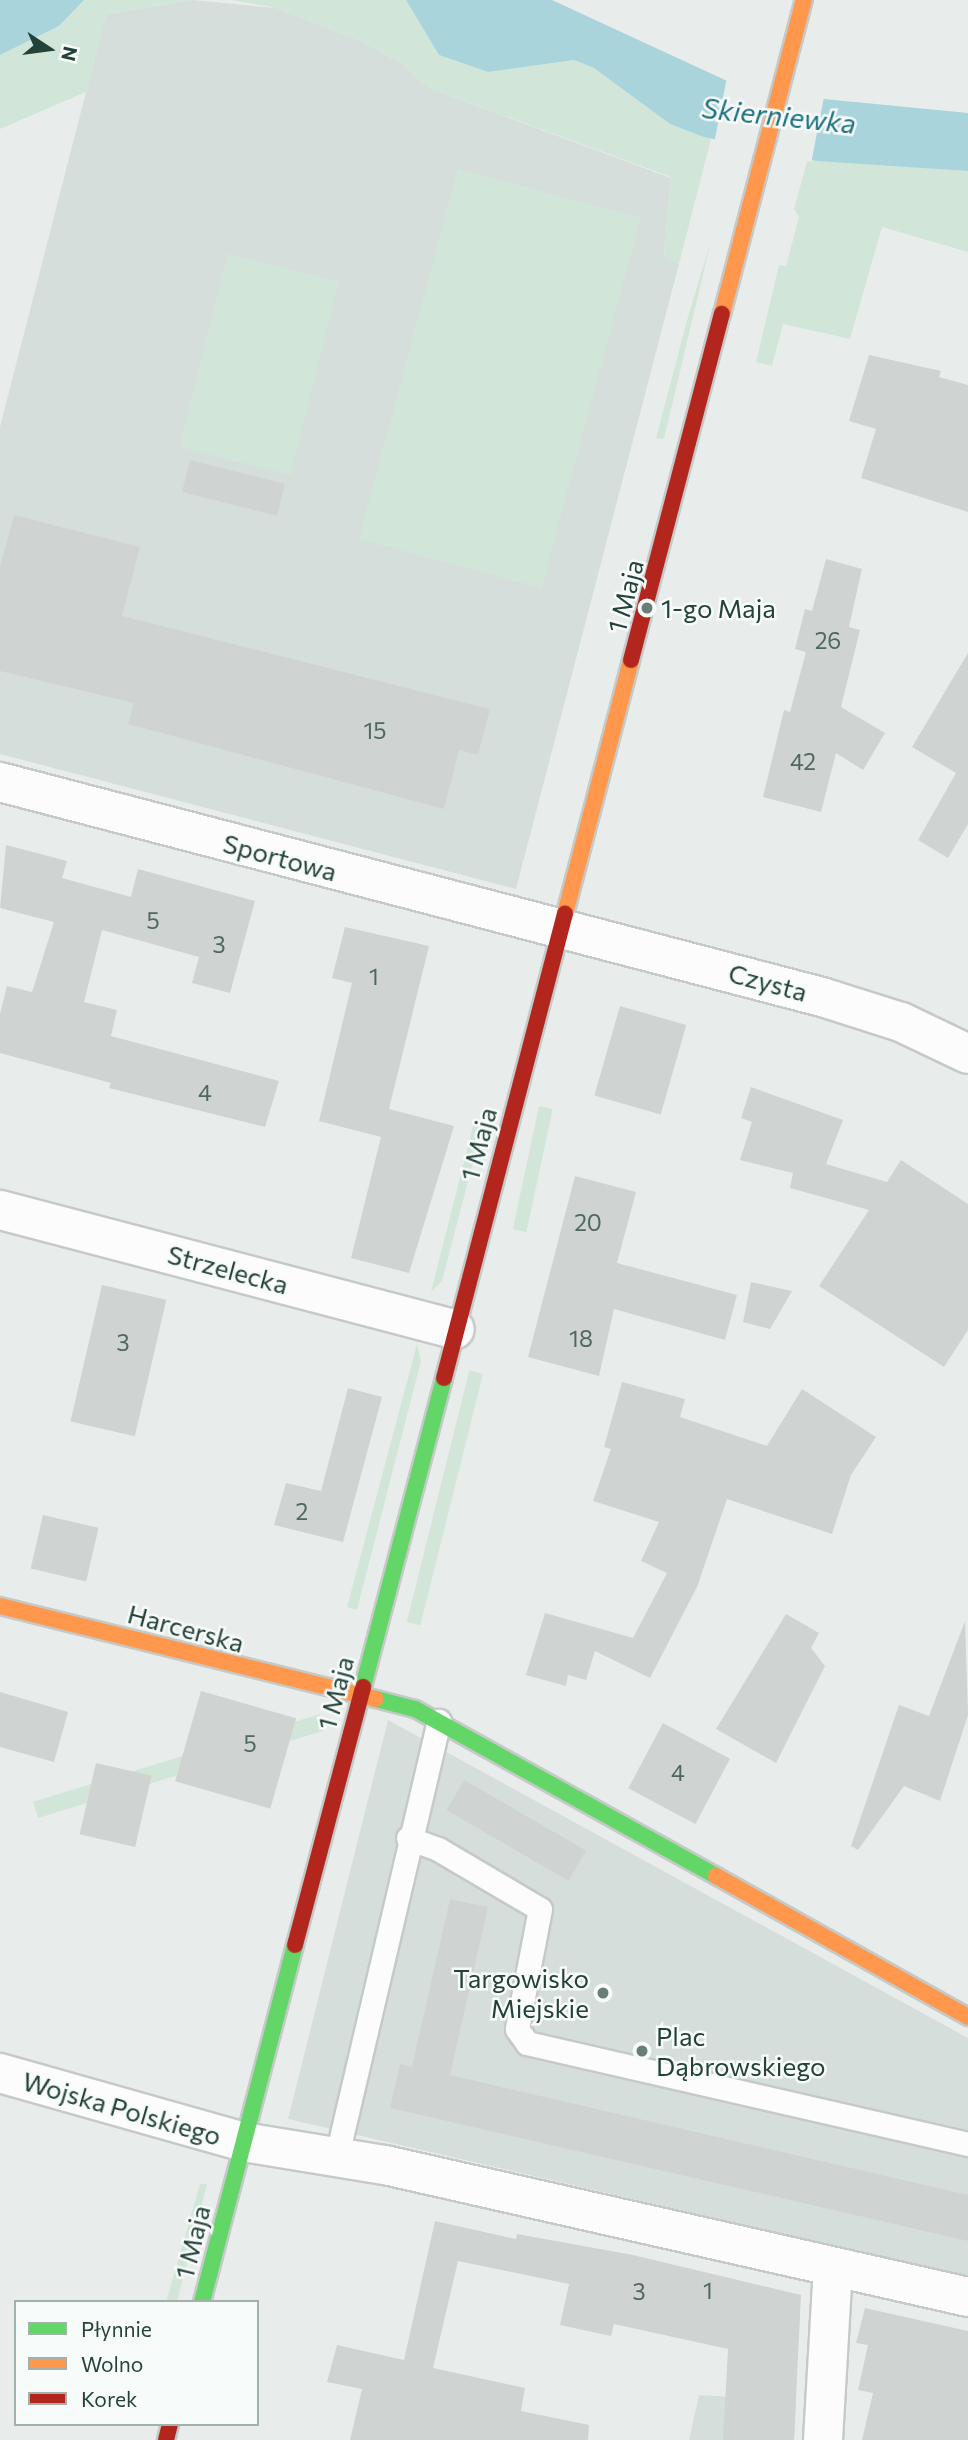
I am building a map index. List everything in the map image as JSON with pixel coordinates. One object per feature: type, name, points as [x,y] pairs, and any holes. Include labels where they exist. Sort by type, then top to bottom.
[{"type":"main road","name":"1 Maja","points":[[203,2300],[804,0]]},
{"type":"main road","name":"Harcerska","points":[[0,1606],[359,1696]]},
{"type":"main road","points":[[359,1696],[402,1704],[439,1721],[968,2017]]},
{"type":"street","name":"Sportowa","points":[[0,782],[561,927]]},
{"type":"street","name":"Czysta","points":[[561,927],[866,1010],[968,1054]]},
{"type":"street","name":"Strzelecka","points":[[0,1210],[455,1329]]},
{"type":"street","name":"Wojska Polskiego","points":[[0,2073],[244,2142]]},
{"type":"street","points":[[244,2142],[337,2155],[968,2297]]},
{"type":"street","points":[[823,2440],[833,2267]]},
{"type":"lane","points":[[337,2155],[408,1838],[439,1721]]},
{"type":"lane","points":[[408,1838],[438,1849],[540,1909],[517,2029],[527,2043],[968,2144]]},
{"type":"shaded area","points":[[192,0],[276,8],[364,42],[401,63],[429,88],[671,178],[664,256],[679,264],[516,889],[0,754],[0,427],[106,14]]},
{"type":"shaded area","name":"Targowisko Miejskie","points":[[388,1720],[968,2038],[968,2277],[288,2119]]},
{"type":"shaded area","points":[[699,2395],[796,2401],[794,2440],[689,2440]]},
{"type":"green space","points":[[84,0],[192,0],[106,14],[86,92],[0,129],[0,55],[59,26]]},
{"type":"green space","points":[[232,0],[406,0],[439,55],[488,72],[574,60],[594,68],[670,124],[711,139],[679,264],[664,257],[671,177],[429,88],[401,63],[364,42],[276,8]]},
{"type":"green space","points":[[808,158],[968,171],[968,252],[882,227],[850,339],[783,324],[772,366],[756,362],[779,265],[786,266],[799,217],[794,209]]},
{"type":"green space","points":[[458,169],[641,218],[541,588],[359,539]]},
{"type":"green space","points":[[711,241],[664,439],[656,438],[689,313]]},
{"type":"green space","points":[[228,254],[339,282],[290,475],[180,447]]},
{"type":"green space","points":[[539,1106],[553,1109],[526,1232],[513,1229]]},
{"type":"green space","points":[[474,1122],[483,1124],[442,1281],[431,1292]]},
{"type":"green space","points":[[417,1344],[421,1361],[357,1610],[347,1607]]},
{"type":"green space","points":[[469,1371],[483,1374],[420,1625],[407,1622]]},
{"type":"green space","points":[[320,1714],[325,1730],[38,1818],[33,1802]]},
{"type":"green space","points":[[200,2184],[207,2184],[178,2300],[167,2300]]},
{"type":"water","points":[[0,0],[84,0],[59,26],[0,55]]},
{"type":"water","name":"Skierniewka","points":[[406,0],[552,0],[725,80],[824,99],[968,113],[968,171],[817,161],[704,137],[670,124],[594,68],[574,60],[488,72],[439,55]]},
{"type":"pier","points":[[727,77],[824,96],[811,162],[714,143]]},
{"type":"building","points":[[869,355],[941,371],[939,377],[968,385],[968,512],[861,478],[876,429],[849,421]]},
{"type":"building","points":[[190,460],[285,484],[277,516],[182,492]]},
{"type":"building","points":[[14,515],[140,547],[122,616],[490,709],[478,755],[459,750],[444,809],[128,724],[134,703],[0,671],[0,567]]},
{"type":"building","points":[[826,559],[862,569],[849,627],[860,630],[841,707],[885,733],[863,770],[836,753],[821,812],[763,797],[784,710],[790,712],[806,652],[795,649],[805,609],[812,611]]},
{"type":"building","points":[[968,653],[968,824],[948,858],[918,840],[956,773],[912,747]]},
{"type":"building","points":[[6,845],[67,861],[62,878],[131,897],[138,869],[255,901],[230,993],[192,983],[199,957],[102,930],[84,1002],[117,1010],[111,1036],[279,1081],[265,1127],[109,1088],[111,1083],[0,1053],[0,1014],[7,986],[32,992],[54,922],[0,908]]},
{"type":"building","points":[[345,927],[429,946],[389,1109],[454,1126],[409,1273],[351,1258],[381,1137],[319,1121],[352,983],[332,978]]},
{"type":"building","points":[[620,1006],[686,1025],[661,1114],[594,1095]]},
{"type":"building","points":[[751,1087],[843,1120],[826,1164],[887,1182],[901,1160],[968,1204],[968,1330],[944,1367],[819,1286],[869,1210],[790,1188],[793,1173],[740,1160],[752,1122],[741,1118]]},
{"type":"building","points":[[575,1176],[636,1192],[617,1263],[737,1295],[725,1340],[614,1309],[599,1376],[528,1357]]},
{"type":"building","points":[[751,1282],[792,1291],[770,1329],[743,1322]]},
{"type":"building","points":[[102,1285],[166,1300],[135,1436],[71,1421]]},
{"type":"building","points":[[622,1382],[685,1399],[680,1417],[767,1446],[802,1389],[876,1437],[851,1475],[832,1534],[727,1499],[697,1587],[650,1678],[595,1651],[586,1680],[568,1675],[566,1686],[526,1675],[545,1613],[633,1638],[667,1573],[641,1561],[659,1522],[593,1501],[611,1449],[604,1447]]},
{"type":"building","points":[[348,1388],[382,1397],[343,1542],[274,1525],[286,1483],[321,1491]]},
{"type":"building","points":[[43,1515],[99,1528],[86,1581],[31,1569]]},
{"type":"building","points":[[786,1614],[819,1633],[811,1648],[825,1666],[776,1763],[716,1729]]},
{"type":"building","points":[[965,1621],[968,1715],[940,1801],[904,1786],[858,1850],[851,1846],[899,1705],[929,1716]]},
{"type":"building","points":[[201,1691],[296,1718],[270,1809],[175,1781]]},
{"type":"building","points":[[0,1692],[68,1712],[54,1762],[0,1747]]},
{"type":"building","points":[[663,1723],[730,1759],[695,1824],[628,1788]]},
{"type":"building","points":[[96,1763],[152,1776],[135,1847],[80,1834]]},
{"type":"building","points":[[464,1780],[586,1850],[569,1881],[447,1810]]},
{"type":"building","points":[[450,1899],[488,1907],[450,2075],[968,2195],[968,2241],[390,2108],[400,2064],[412,2067]]},
{"type":"building","points":[[435,2221],[516,2239],[517,2234],[633,2255],[801,2295],[794,2440],[723,2440],[728,2349],[614,2324],[611,2336],[560,2325],[569,2284],[458,2261],[433,2368],[525,2388],[521,2411],[589,2425],[588,2440],[350,2440],[362,2389],[327,2382],[337,2345],[404,2360]]},
{"type":"building","points":[[865,2308],[968,2331],[968,2440],[862,2440],[873,2393],[858,2390],[868,2345],[856,2343]]},
{"type":"traffic: fast","points":[[363,1687],[444,1378]]},
{"type":"traffic: fast","points":[[376,1699],[415,1709],[716,1876]]},
{"type":"traffic: fast","points":[[203,2300],[295,1945]]},
{"type":"traffic: slow","points":[[722,314],[804,0]]},
{"type":"traffic: slow","points":[[565,914],[631,660]]},
{"type":"traffic: slow","points":[[0,1606],[376,1699]]},
{"type":"traffic: slow","points":[[716,1876],[968,2017]]},
{"type":"traffic: jam","points":[[631,660],[722,314]]},
{"type":"traffic: jam","points":[[444,1378],[565,914]]},
{"type":"traffic: jam","points":[[295,1945],[363,1687]]},
{"type":"traffic: jam","points":[[166,2440],[170,2426]]},
{"type":"place","name":"1-go Maja","points":[[647,608]]},
{"type":"place","name":"Targowisko Miejskie","points":[[603,1993]]},
{"type":"place","name":"Plac Dąbrowskiego","points":[[642,2051]]}]
